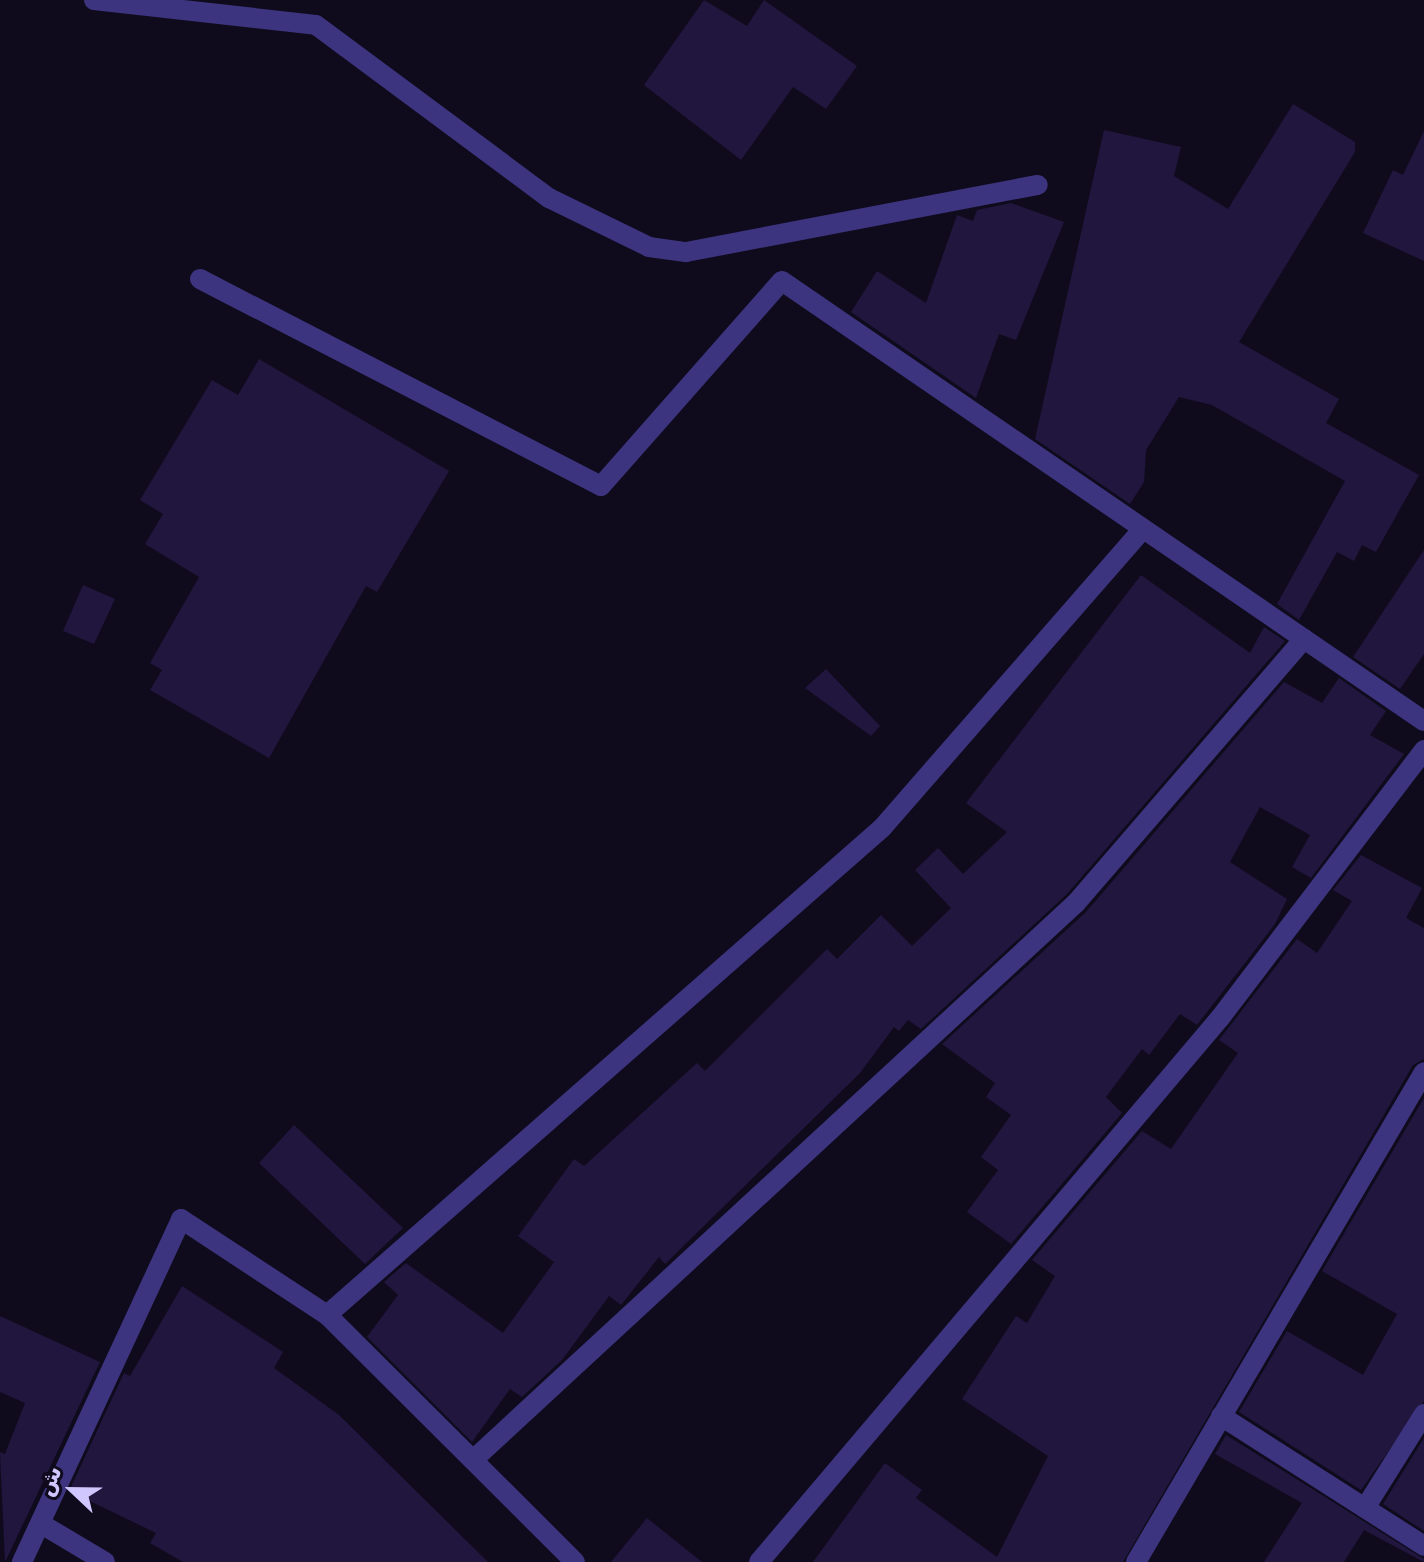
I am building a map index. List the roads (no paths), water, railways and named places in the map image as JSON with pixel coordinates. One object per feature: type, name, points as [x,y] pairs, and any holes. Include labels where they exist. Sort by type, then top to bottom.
[{"type":"street","points":[[94,0],[316,25],[549,198],[649,247],[686,252],[1038,185]]},
{"type":"street","points":[[200,279],[601,486],[782,281],[1424,721]]},
{"type":"street","points":[[327,1315],[882,828],[1143,529]]},
{"type":"street","points":[[473,1460],[1076,903],[1304,639]]},
{"type":"street","points":[[759,1562],[1220,1018],[1424,750]]},
{"type":"street","points":[[1136,1562],[1424,1072]]},
{"type":"street","points":[[22,1562],[43,1525],[181,1219],[327,1315],[575,1562]]},
{"type":"street","points":[[1365,1508],[1424,1414]]},
{"type":"street","points":[[1221,1416],[1424,1546]]},
{"type":"street","points":[[43,1525],[105,1562]]}]
